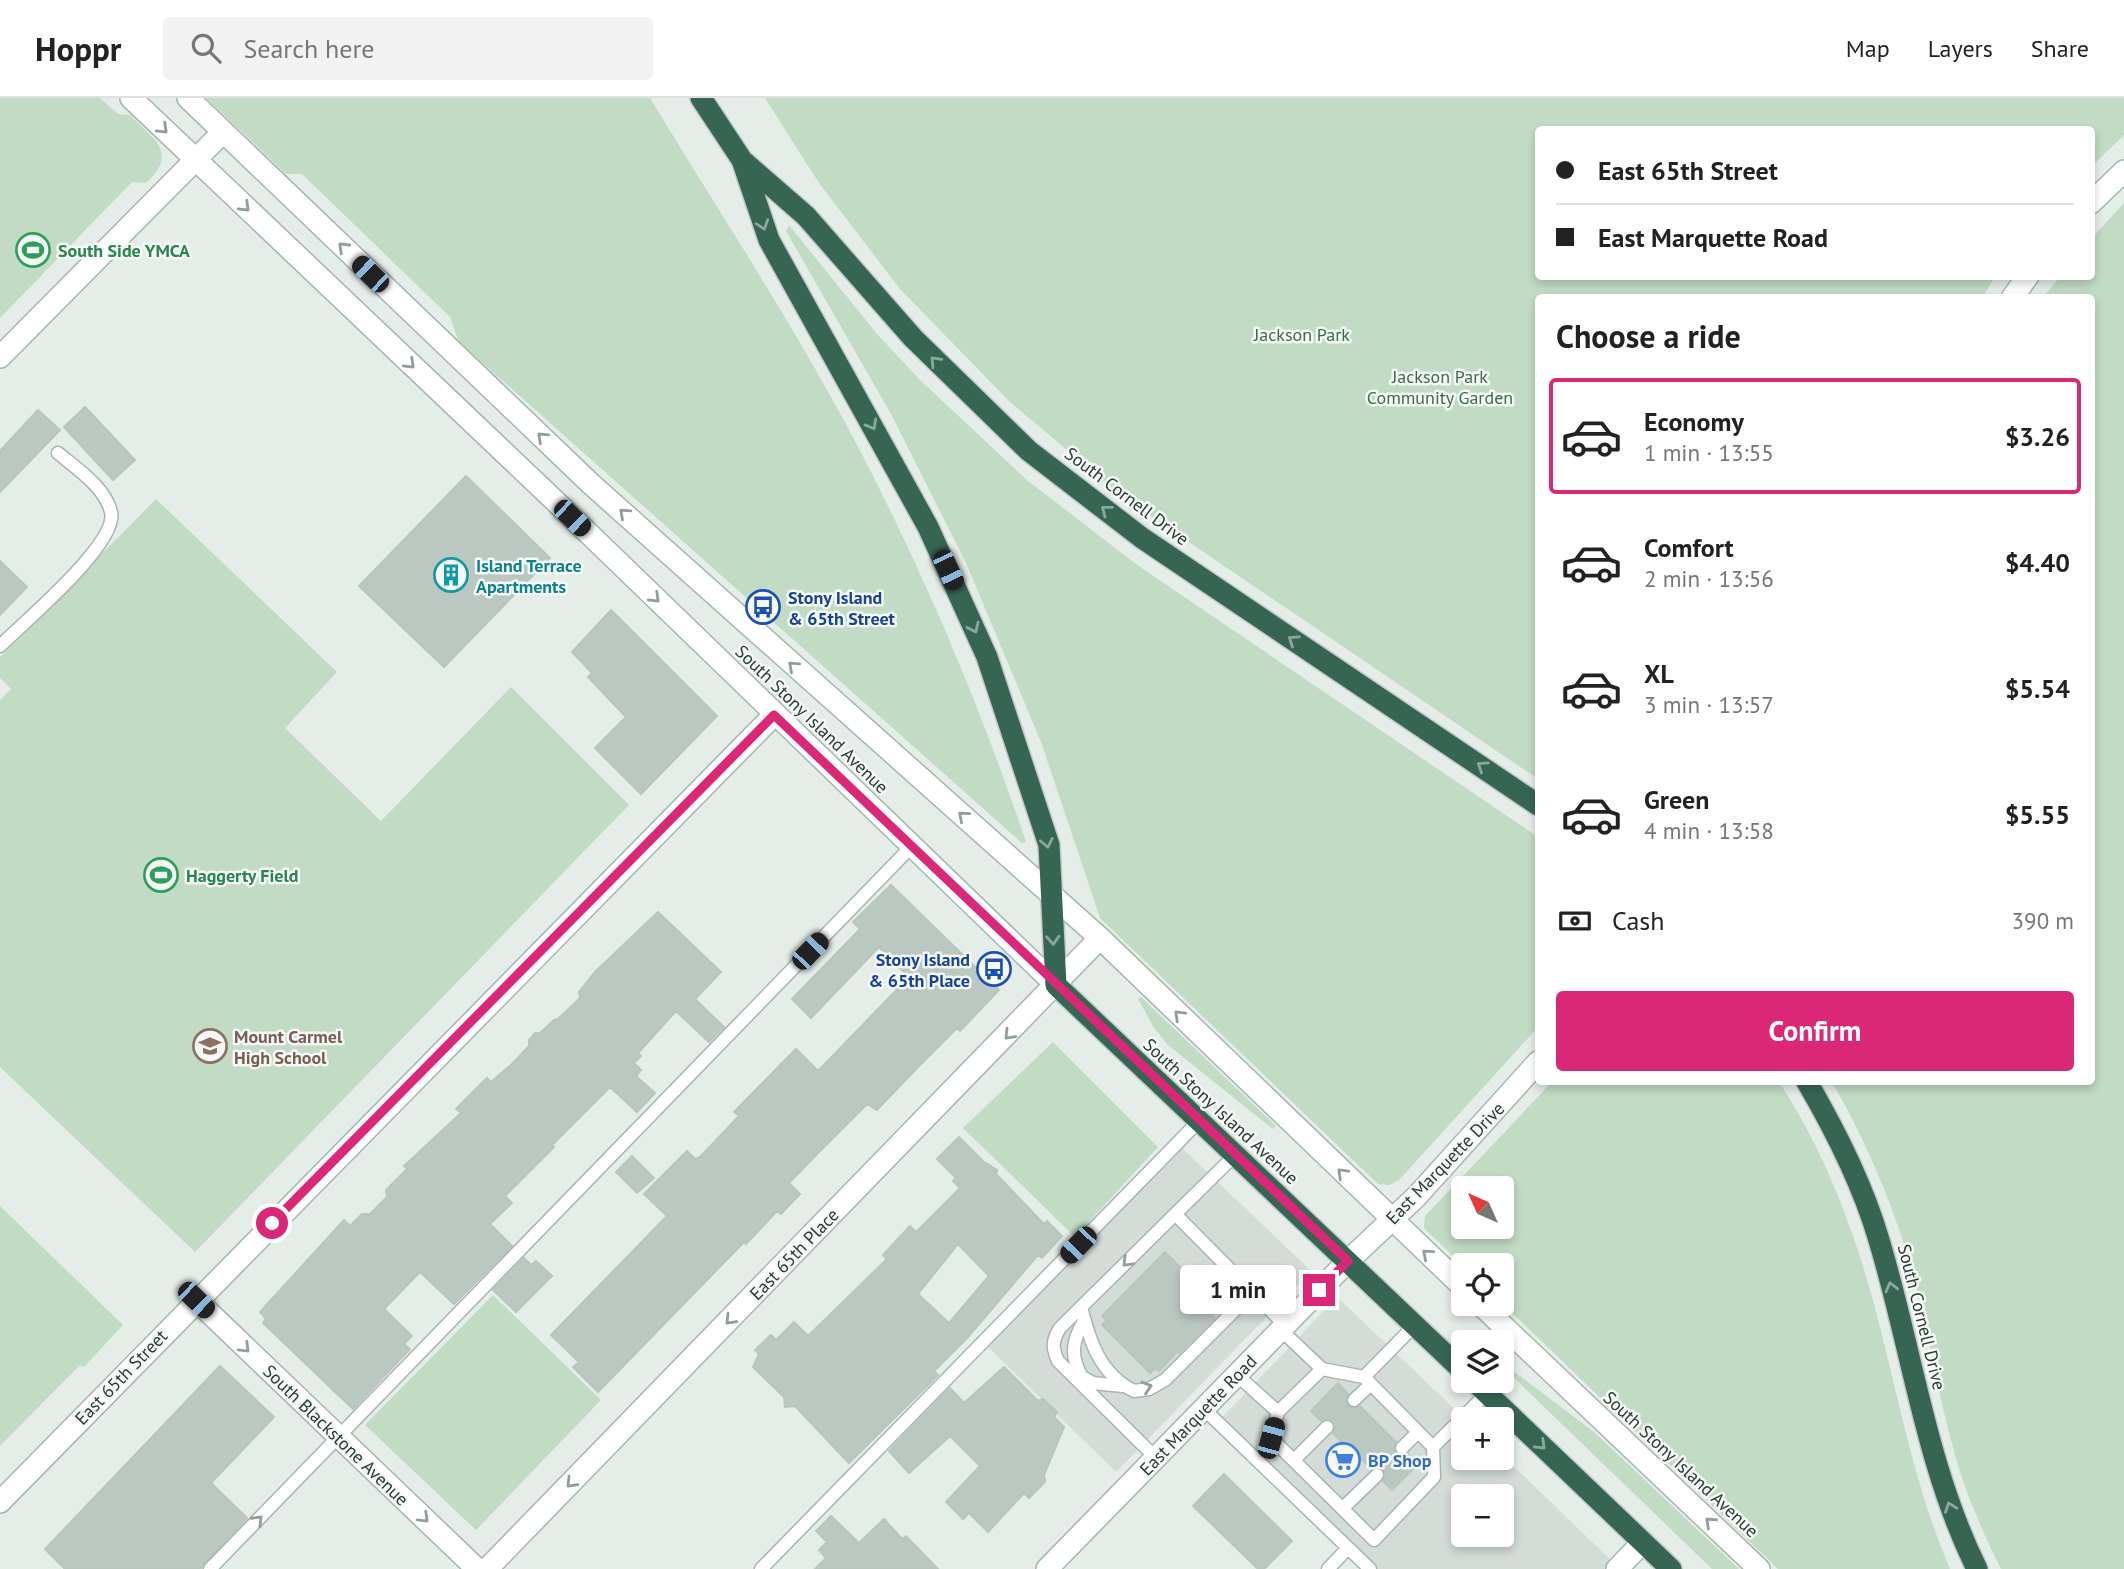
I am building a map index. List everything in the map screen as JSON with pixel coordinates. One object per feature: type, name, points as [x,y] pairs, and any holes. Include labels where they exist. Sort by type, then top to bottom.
[{"type":"highway","name":"South Cornell Drive","points":[[701,98],[741,160],[769,240],[928,527],[987,657],[1049,845],[1056,985]]},
{"type":"highway","name":"South Cornell Drive","points":[[741,160],[806,216],[913,338],[1029,451],[1142,538],[1535,803]]},
{"type":"highway","name":"South Stony Island Avenue","points":[[1056,985],[1451,1360]]},
{"type":"highway","name":"South Cornell Drive","points":[[1809,1085],[1849,1163],[1878,1236],[1938,1476],[1977,1569]]},
{"type":"highway","points":[[1486,1393],[1671,1569]]},
{"type":"street","name":"South Stony Island Avenue","points":[[131,98],[1056,985]]},
{"type":"street","name":"South Stony Island Avenue","points":[[188,98],[591,484],[1100,938],[1451,1276]]},
{"type":"street","points":[[0,357],[223,131]]},
{"type":"street","points":[[2095,198],[2124,171]]},
{"type":"street","name":"East 65th Street","points":[[0,1502],[774,715]]},
{"type":"street","name":"East 65th Place","points":[[487,1569],[1100,938]]},
{"type":"street","name":"East Marquette Drive","points":[[1348,1261],[1391,1221],[1535,1065]]},
{"type":"street","name":"East Marquette Road","points":[[1047,1569],[1348,1261]]},
{"type":"street","name":"South Blackstone Avenue","points":[[196,1300],[477,1569]]},
{"type":"street","name":"South Stony Island Avenue","points":[[1493,1316],[1759,1569]]},
{"type":"street","points":[[1617,1569],[1643,1542]]},
{"type":"lane","points":[[0,646],[95,553],[111,528],[112,515],[106,498],[58,453]]},
{"type":"lane","points":[[211,1569],[911,847]]},
{"type":"lane","points":[[761,1569],[1199,1121]]},
{"type":"lane","points":[[1156,1458],[1058,1361],[1053,1350],[1053,1338],[1235,1155]]},
{"type":"lane","points":[[1175,1213],[1322,1369],[1367,1380],[1433,1447]]},
{"type":"lane","points":[[1084,1321],[1073,1339],[1073,1353],[1082,1377],[1093,1383],[1123,1386],[1134,1391],[1149,1389],[1165,1380],[1252,1292]]},
{"type":"lane","points":[[1081,1307],[1098,1358],[1123,1386]]},
{"type":"lane","points":[[1354,1400],[1367,1380],[1415,1325]]},
{"type":"lane","points":[[1322,1369],[1278,1412],[1271,1438],[1374,1539],[1434,1477],[1433,1447],[1475,1393]]},
{"type":"lane","points":[[1237,1375],[1278,1412]]},
{"type":"lane","points":[[1204,1409],[1370,1569]]},
{"type":"lane","points":[[1294,1460],[1327,1427]]},
{"type":"lane","points":[[1402,1448],[1418,1432]]},
{"type":"lane","points":[[1343,1508],[1377,1475]]},
{"type":"lane","points":[[1328,1569],[1348,1548]]},
{"type":"shaded area","points":[[1177,1143],[1311,1271],[1116,1472],[983,1342]]},
{"type":"shaded area","points":[[1337,1297],[1452,1407],[1451,1470],[1514,1470],[1514,1467],[1620,1569],[1370,1569],[1218,1422]]},
{"type":"green space","name":"South Side YMCA","points":[[0,98],[100,98],[118,114],[130,115],[154,139],[162,154],[161,163],[146,183],[132,182],[0,318]]},
{"type":"green space","points":[[206,98],[650,98],[807,355],[881,491],[970,689],[1026,842],[1022,843],[459,342],[450,317],[302,174],[286,174]]},
{"type":"green space","name":"Jackson Park","points":[[765,98],[2124,98],[2124,135],[2095,163],[2095,126],[1535,126],[1535,280],[1993,280],[1984,294],[1535,294],[1535,777],[1124,498],[1010,402],[900,289],[819,183]]},
{"type":"green space","points":[[2124,203],[2124,1569],[2001,1569],[1975,1513],[1955,1455],[1903,1239],[1866,1148],[1834,1085],[2095,1085],[2095,294],[2046,294],[2057,280],[2095,280],[2095,235]]},
{"type":"green space","points":[[789,225],[877,334],[920,380],[1028,481],[1140,567],[1535,835],[1535,1030],[1399,1180],[1389,1185],[1378,1184],[1100,918],[1041,742],[966,563],[891,414],[786,231]]},
{"type":"green space","name":"Mount Carmel High School","points":[[156,499],[337,672],[285,728],[381,821],[511,687],[629,805],[195,1252],[0,1067],[0,700],[11,689],[0,678],[0,657]]},
{"type":"green space","points":[[1141,997],[1276,1126],[1273,1129],[1168,1045],[1154,1028],[1138,999]]},
{"type":"green space","points":[[1053,1042],[1158,1147],[1075,1237],[963,1128]]},
{"type":"green space","points":[[1549,1085],[1781,1085],[1817,1148],[1855,1242],[1874,1304],[1923,1495],[1950,1569],[1778,1569],[1514,1315],[1514,1253],[1451,1254],[1424,1228],[1425,1216],[1451,1189],[1451,1239],[1514,1239],[1514,1176],[1463,1176]]},
{"type":"green space","points":[[0,1206],[123,1325],[84,1367],[80,1365],[0,1446]]},
{"type":"green space","points":[[493,1295],[601,1400],[476,1530],[365,1425]]},
{"type":"green space","points":[[1514,1372],[1594,1432],[1739,1569],[1712,1569],[1514,1378]]},
{"type":"building","points":[[85,407],[135,460],[113,480],[64,427]]},
{"type":"building","points":[[38,410],[60,430],[0,492],[0,451]]},
{"type":"building","name":"Island Terrace Apartments","points":[[466,476],[550,558],[444,667],[359,586]]},
{"type":"building","points":[[0,561],[27,587],[0,615]]},
{"type":"building","points":[[611,610],[717,716],[641,794],[595,748],[626,717],[588,677],[592,673],[572,652]]},
{"type":"building","points":[[891,885],[999,990],[960,1031],[957,1028],[877,1110],[867,1104],[819,1152],[789,1183],[800,1194],[781,1214],[777,1211],[746,1244],[744,1242],[598,1392],[573,1367],[579,1362],[551,1335],[667,1216],[644,1194],[687,1151],[695,1159],[700,1157],[739,1116],[734,1112],[796,1049],[818,1071],[909,977],[879,947],[811,1018],[792,999],[860,929],[853,922]]},
{"type":"building","points":[[658,912],[721,972],[695,999],[724,1027],[709,1042],[676,1011],[638,1053],[641,1056],[634,1063],[641,1070],[636,1076],[655,1093],[637,1112],[610,1087],[505,1196],[512,1203],[490,1224],[512,1246],[454,1304],[420,1272],[384,1309],[412,1336],[404,1344],[410,1349],[353,1409],[263,1323],[266,1319],[260,1312],[344,1220],[350,1226],[362,1214],[370,1214],[387,1197],[386,1190],[407,1169],[404,1166],[461,1113],[456,1109],[487,1078],[491,1082],[511,1065],[529,1046],[529,1040],[535,1033],[540,1033],[558,1019],[580,998],[579,992],[595,972]]},
{"type":"building","points":[[959,1137],[984,1162],[997,1170],[996,1174],[1044,1224],[1047,1221],[1062,1236],[1042,1258],[1038,1255],[968,1337],[934,1371],[938,1375],[849,1463],[795,1406],[785,1407],[784,1397],[753,1367],[759,1354],[755,1350],[771,1335],[776,1340],[794,1322],[808,1336],[887,1259],[883,1255],[910,1226],[916,1232],[960,1188],[953,1181],[956,1178],[937,1159]],"holes":[[[958,1244],[989,1276],[949,1323],[918,1294]]]},
{"type":"building","points":[[632,1156],[654,1178],[637,1193],[616,1172]]},
{"type":"building","points":[[1165,1252],[1220,1307],[1212,1316],[1215,1318],[1179,1353],[1178,1351],[1159,1371],[1155,1368],[1150,1373],[1102,1325],[1107,1320],[1102,1316]]},
{"type":"building","points":[[524,1258],[531,1265],[536,1261],[552,1276],[516,1312],[493,1290]]},
{"type":"building","points":[[220,1366],[274,1417],[211,1483],[247,1518],[200,1569],[65,1569],[45,1549]]},
{"type":"building","points":[[1004,1367],[1038,1401],[1043,1399],[1057,1412],[1054,1417],[1064,1427],[1044,1475],[1045,1482],[1029,1498],[1024,1493],[988,1532],[969,1513],[963,1519],[946,1502],[980,1466],[950,1436],[909,1473],[889,1451],[950,1388],[964,1403]]},
{"type":"building","points":[[1338,1383],[1348,1394],[1345,1401],[1348,1406],[1360,1406],[1396,1442],[1393,1450],[1396,1455],[1408,1454],[1418,1464],[1392,1490],[1383,1481],[1386,1474],[1380,1467],[1371,1469],[1360,1457],[1344,1473],[1329,1458],[1343,1443],[1333,1433],[1336,1425],[1333,1420],[1321,1421],[1311,1411]]},
{"type":"building","points":[[1224,1474],[1292,1541],[1264,1569],[1258,1569],[1193,1506]]},
{"type":"building","points":[[831,1516],[859,1543],[884,1519],[902,1539],[906,1536],[938,1569],[815,1569],[826,1558],[819,1550],[827,1542],[816,1531]]},
{"type":"place","name":"South Side YMCA","points":[[33,250]]},
{"type":"place","name":"Island Terrace Apartments","points":[[451,575]]},
{"type":"place","name":"Stony Island & 65th Street","points":[[763,607]]},
{"type":"place","name":"Haggerty Field","points":[[161,875]]},
{"type":"place","name":"Stony Island & 65th Place","points":[[994,969]]},
{"type":"place","name":"Mount Carmel High School","points":[[210,1046]]},
{"type":"place","name":"BP Shop","points":[[1343,1460]]},
{"type":"route","points":[[272,1223],[774,715],[1348,1261],[1319,1290]]},
{"type":"park label","name":"Jackson Park Community Garden","points":[[1440,386]]}]
